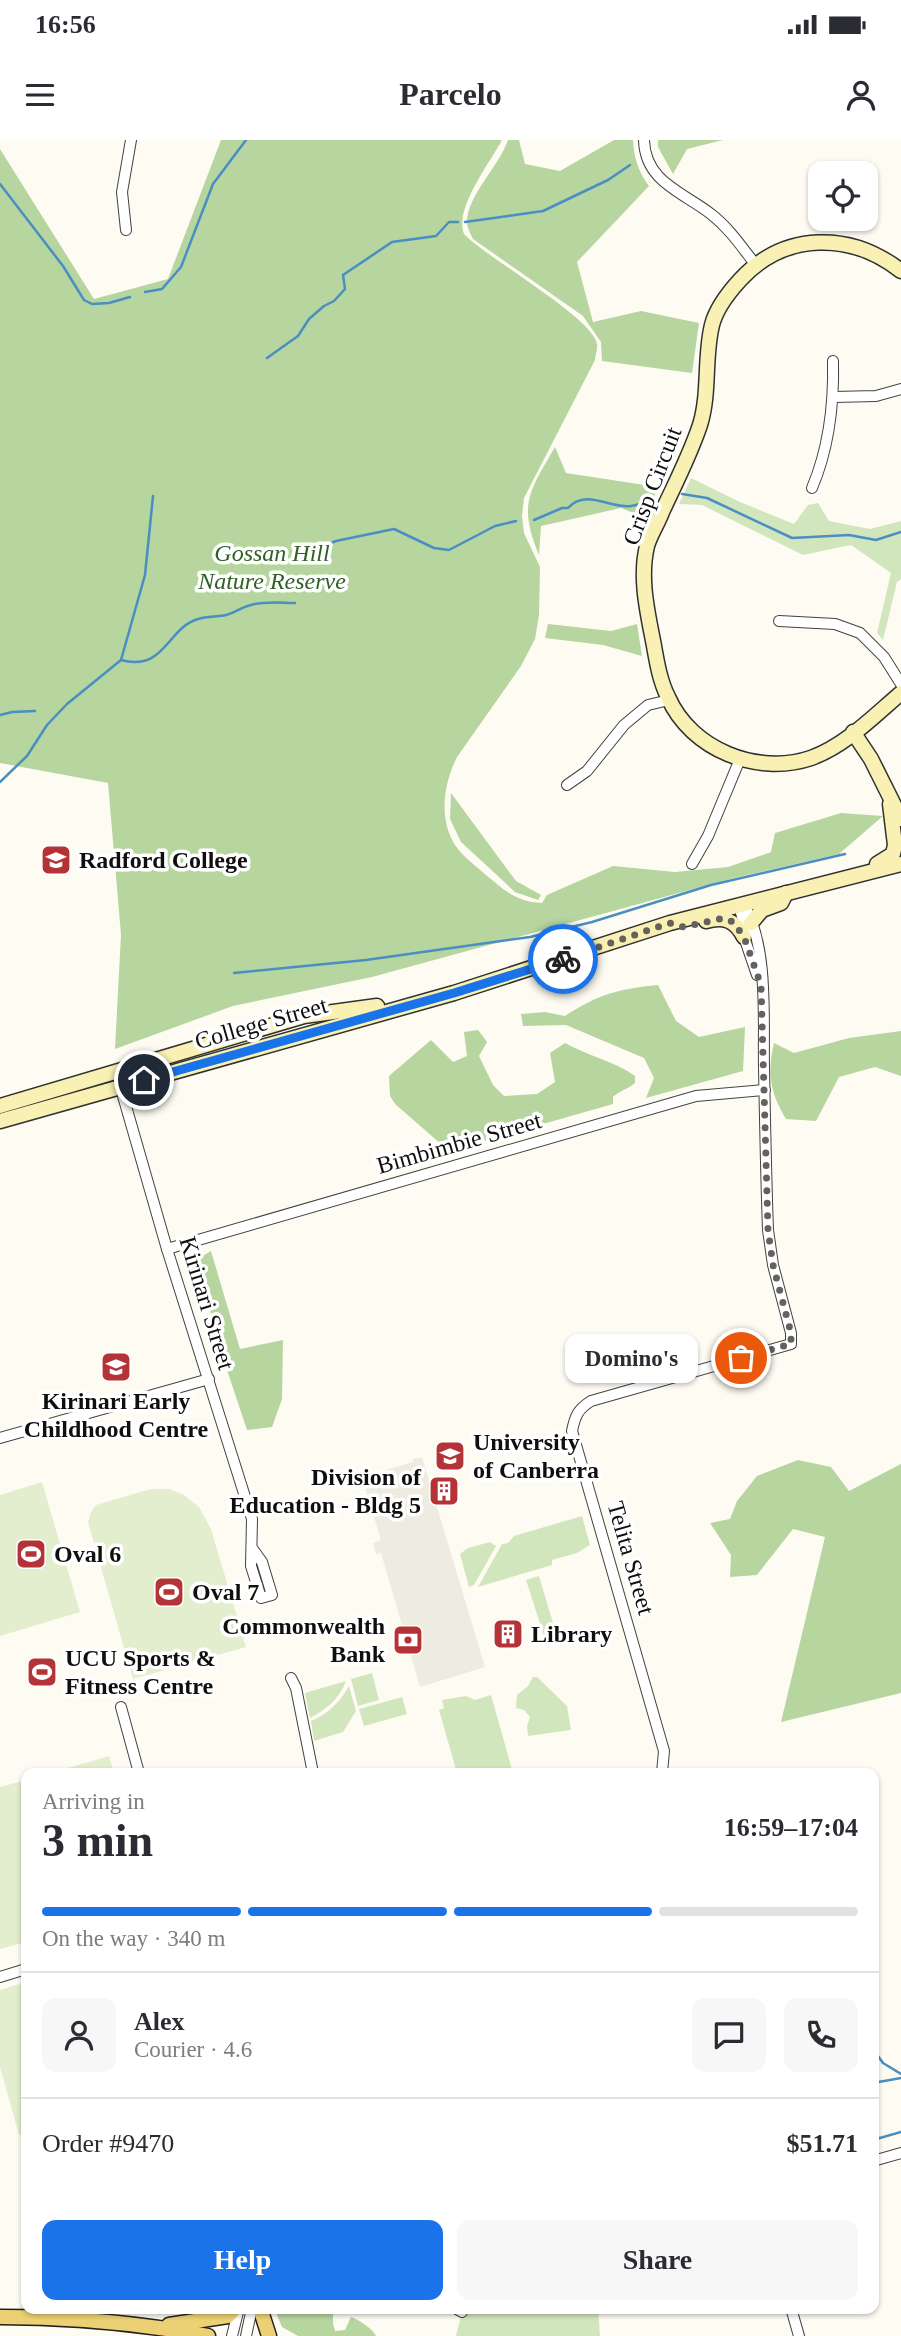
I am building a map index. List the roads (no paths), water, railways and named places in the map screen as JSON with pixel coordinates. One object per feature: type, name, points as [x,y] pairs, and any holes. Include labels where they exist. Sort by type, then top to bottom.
[{"type":"main road","points":[[160,2327],[230,2314]]},
{"type":"main road","points":[[262,2314],[269,2336]]},
{"type":"main road","points":[[0,2317],[49,2317],[160,2327],[208,2336]]},
{"type":"street","points":[[126,230],[122,192],[131,140]]},
{"type":"street","points":[[644,140],[644,149],[655,175],[711,214],[731,232],[755,264]]},
{"type":"street","name":"Crisp Circuit","points":[[901,271],[882,256],[839,243],[806,243],[775,252],[755,264],[730,290],[712,324],[701,421],[647,546],[644,595],[668,700],[695,733],[711,746],[740,759],[760,763],[811,758],[853,732],[901,693]]},
{"type":"street","points":[[812,488],[820,469],[834,397],[833,361]]},
{"type":"street","points":[[834,397],[876,396],[901,389]]},
{"type":"street","points":[[779,621],[835,624],[860,634],[884,657],[901,684]]},
{"type":"street","points":[[567,785],[587,771],[624,725],[648,705],[668,700]]},
{"type":"street","points":[[853,732],[871,759],[901,819]]},
{"type":"street","points":[[692,864],[708,836],[740,759]]},
{"type":"street","points":[[872,867],[893,854],[895,845],[890,796]]},
{"type":"street","name":"College Street","points":[[0,1121],[454,993],[670,923],[901,857]]},
{"type":"street","name":"College Street","points":[[872,867],[878,871],[901,864]]},
{"type":"street","points":[[751,923],[762,910],[781,902],[787,891]]},
{"type":"street","points":[[743,903],[758,950],[765,1090]]},
{"type":"street","points":[[743,903],[741,913],[747,932],[744,937]]},
{"type":"street","points":[[670,923],[683,927],[724,918],[733,922],[744,937],[761,985]]},
{"type":"street","name":"College Street","points":[[0,1106],[304,1016],[454,993]]},
{"type":"street","name":"Kirinari Street","points":[[116,1072],[167,1249],[252,1519],[252,1548]]},
{"type":"street","name":"Bimbimbie Street","points":[[167,1249],[696,1096],[765,1090]]},
{"type":"street","name":"Telita Street","points":[[662,1768],[664,1751],[572,1431],[574,1417],[580,1408],[591,1401],[791,1344],[791,1333],[773,1265],[768,1230],[765,1090]]},
{"type":"street","points":[[0,1438],[209,1378]]},
{"type":"street","points":[[290,1678],[296,1688],[312,1768]]},
{"type":"street","points":[[121,1707],[138,1768]]},
{"type":"street","points":[[0,1977],[21,1971]]},
{"type":"street","points":[[879,2159],[901,2153]]},
{"type":"street","points":[[233,2336],[236,2314]]},
{"type":"street","points":[[246,2336],[251,2314]]},
{"type":"street","points":[[793,2314],[799,2336]]},
{"type":"waterway","points":[[145,292],[162,289],[181,267],[213,184],[246,140]]},
{"type":"waterway","points":[[465,222],[543,211],[608,180],[630,165]]},
{"type":"waterway","points":[[0,184],[63,266],[84,300],[92,304],[109,303],[130,297]]},
{"type":"waterway","points":[[267,358],[298,336],[309,319],[334,301],[345,289],[343,275],[392,242],[436,236],[449,222],[458,222]]},
{"type":"waterway","points":[[682,494],[707,498],[792,538],[849,535],[876,540],[901,532]]},
{"type":"waterway","points":[[0,782],[27,756],[47,725],[67,704],[121,660],[145,575],[153,496]]},
{"type":"waterway","points":[[534,520],[582,500],[590,499],[623,506],[651,502]]},
{"type":"waterway","points":[[314,550],[336,541],[394,529],[434,548],[449,550],[495,526],[516,521]]},
{"type":"waterway","points":[[121,660],[136,662],[157,655],[179,631],[198,619],[226,615],[256,604],[295,603]]},
{"type":"waterway","points":[[0,715],[35,711]]},
{"type":"waterway","points":[[234,973],[366,960],[530,937],[592,922],[711,885],[845,854]]},
{"type":"waterway","points":[[879,2057],[901,2074]]},
{"type":"waterway","points":[[879,2082],[901,2078]]},
{"type":"waterway","points":[[879,2138],[901,2132]]},
{"type":"place","name":"Radford College","points":[[56,860]]},
{"type":"place","name":"Domino's","points":[[741,1358]]},
{"type":"place","name":"Kirinari Early Childhood Centre","points":[[116,1367]]},
{"type":"place","name":"University of Canberra","points":[[450,1456]]},
{"type":"place","name":"Division of Education - Bldg 5","points":[[444,1491]]},
{"type":"place","name":"Oval 6","points":[[31,1554]]},
{"type":"place","name":"Oval 7","points":[[169,1592]]},
{"type":"place","name":"Library","points":[[508,1634]]},
{"type":"place","name":"Commonwealth Bank","points":[[408,1640]]},
{"type":"place","name":"UCU Sports & Fitness Centre","points":[[42,1672]]},
{"type":"park label","name":"Gossan Hill Nature Reserve","points":[[272,567]]}]
